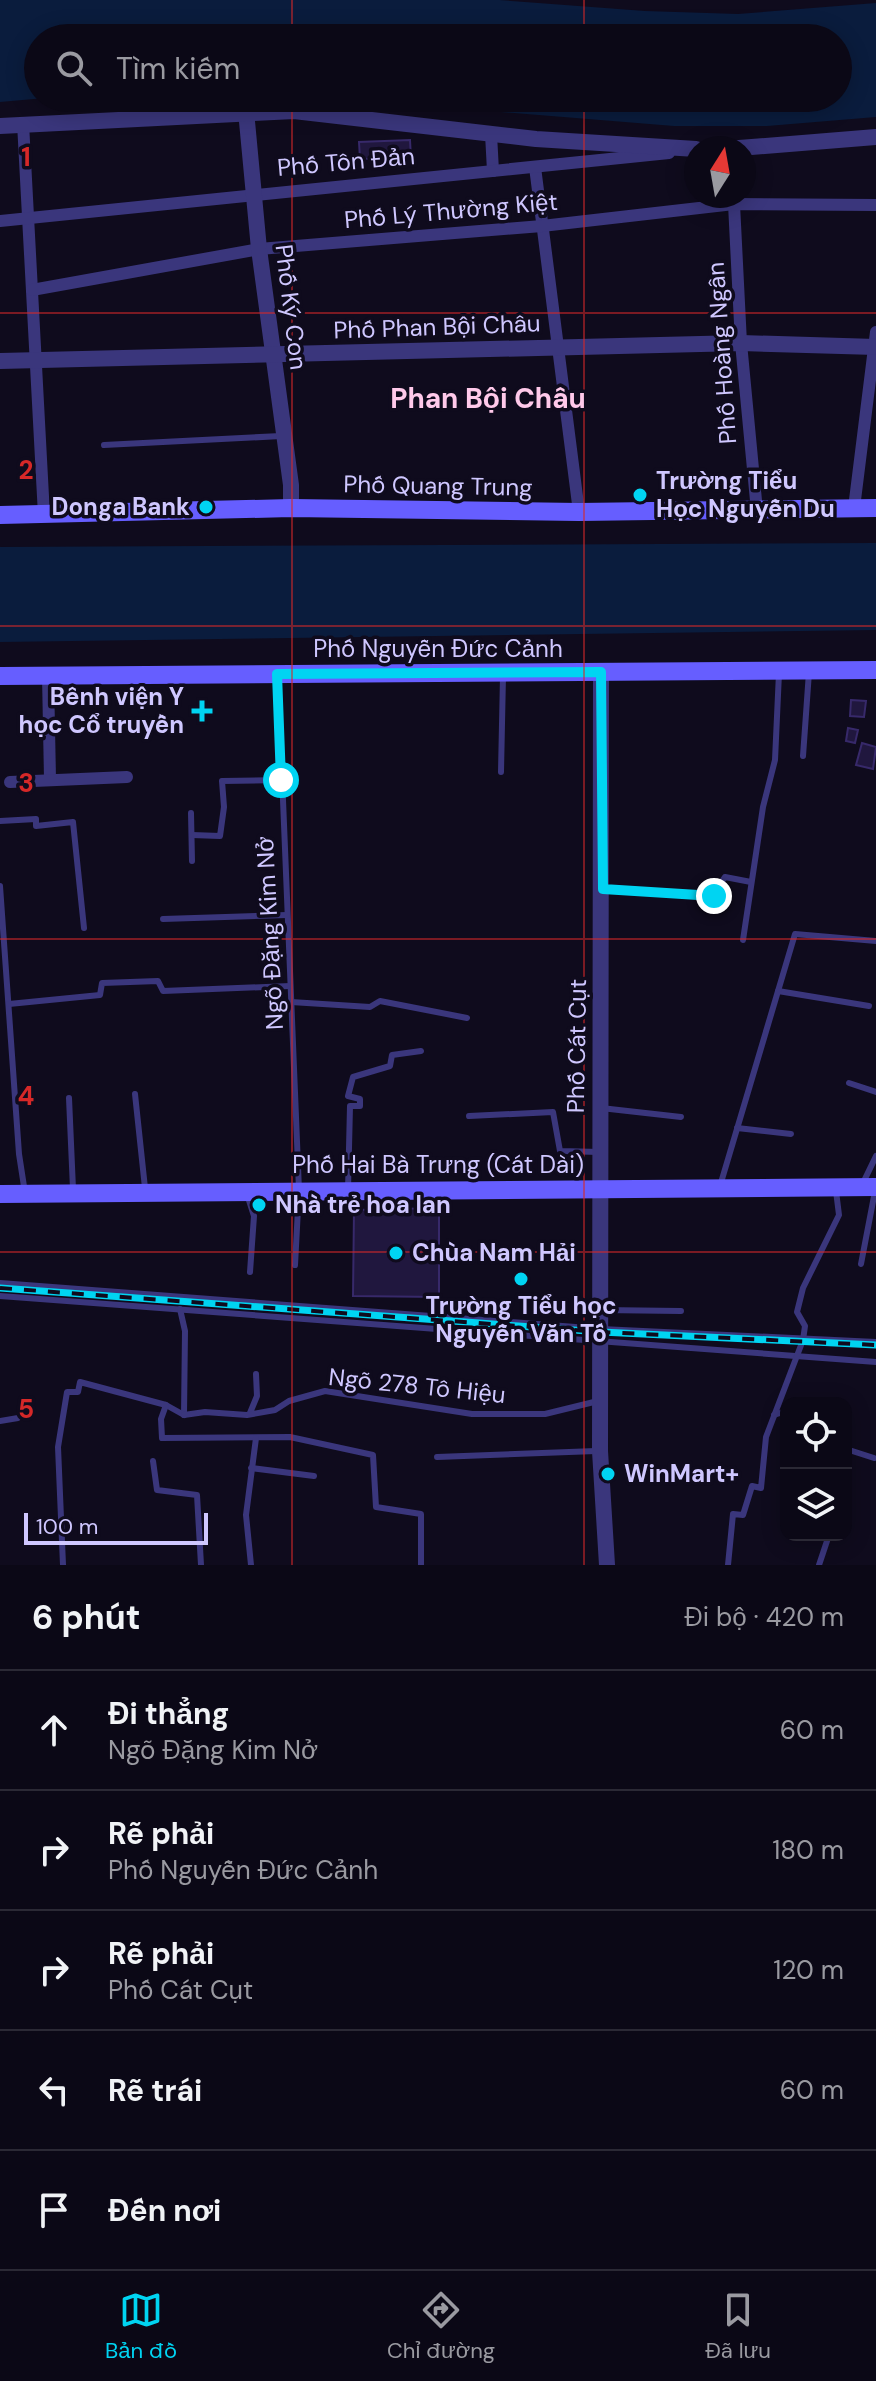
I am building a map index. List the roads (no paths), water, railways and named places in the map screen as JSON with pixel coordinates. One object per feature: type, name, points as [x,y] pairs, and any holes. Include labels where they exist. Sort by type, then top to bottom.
[{"type":"main road","name":"Phố Quang Trung","points":[[0,515],[291,508],[579,512],[876,508]]},
{"type":"main road","name":"Phố Nguyễn Đức Cảnh","points":[[0,676],[876,670]]},
{"type":"main road","name":"Phố Hai Bà Trưng (Cát Dài)","points":[[0,1194],[868,1187]]},
{"type":"street","points":[[0,126],[227,112]]},
{"type":"street","name":"Phố Ký Con","points":[[246,112],[252,192],[285,436],[291,508]]},
{"type":"street","points":[[303,112],[491,134],[684,148]]},
{"type":"street","points":[[23,123],[33,361],[44,515]]},
{"type":"street","points":[[491,134],[493,171]]},
{"type":"street","points":[[756,147],[876,137]]},
{"type":"street","name":"Phố Tôn Đản","points":[[0,221],[252,192],[684,150]]},
{"type":"street","points":[[535,167],[555,347],[579,512]]},
{"type":"street","name":"Phố Lý Thường Kiệt","points":[[756,201],[876,205]]},
{"type":"street","name":"Phố Lý Thường Kiệt","points":[[32,290],[259,249],[542,226],[684,206]]},
{"type":"street","name":"Phố Hoàng Ngân","points":[[731,208],[757,511]]},
{"type":"street","points":[[854,508],[875,342]]},
{"type":"street","name":"Phố Phan Bội Châu","points":[[0,361],[875,342]]},
{"type":"street","name":"Phố Cát Cụt","points":[[601,672],[600,1451],[607,1565]]},
{"type":"street","points":[[48,676],[50,779]]},
{"type":"street","points":[[10,782],[127,777]]},
{"type":"lane","points":[[104,445],[285,436]]},
{"type":"lane","points":[[803,756],[809,672]]},
{"type":"lane","points":[[501,772],[503,673]]},
{"type":"lane","points":[[743,940],[763,807],[775,760],[779,673]]},
{"type":"lane","name":"Ngõ Đặng Kim Nở","points":[[277,674],[299,1190],[295,1265]]},
{"type":"lane","points":[[192,835],[220,836],[224,807],[222,781],[281,780]]},
{"type":"lane","points":[[191,813],[192,861]]},
{"type":"lane","points":[[0,821],[36,819],[36,826],[73,822],[84,928]]},
{"type":"lane","points":[[603,889],[711,897],[725,877],[751,882]]},
{"type":"lane","points":[[0,886],[25,1194]]},
{"type":"lane","points":[[163,919],[287,915]]},
{"type":"lane","points":[[719,1188],[795,934],[876,941]]},
{"type":"lane","points":[[9,1004],[100,995],[102,983],[158,981],[163,991],[290,986]]},
{"type":"lane","points":[[778,991],[869,1006]]},
{"type":"lane","points":[[291,1002],[370,1007],[380,1001],[467,1018]]},
{"type":"lane","points":[[348,1190],[350,1106],[360,1106],[360,1099],[348,1096],[353,1077],[390,1066],[392,1055],[421,1051]]},
{"type":"lane","points":[[849,1083],[876,1092]]},
{"type":"lane","points":[[135,1094],[146,1192]]},
{"type":"lane","points":[[69,1098],[74,1193]]},
{"type":"lane","points":[[601,1108],[681,1117]]},
{"type":"lane","points":[[469,1116],[553,1112],[560,1151],[600,1152]]},
{"type":"lane","points":[[737,1128],[791,1134]]},
{"type":"lane","points":[[861,1264],[868,1187],[876,1156]]},
{"type":"lane","points":[[728,1565],[733,1514],[743,1515],[752,1486],[761,1488],[766,1437],[803,1338],[805,1326],[797,1312],[803,1288],[839,1215],[836,1187]]},
{"type":"lane","points":[[246,1191],[254,1216],[250,1272]]},
{"type":"lane","points":[[0,1283],[876,1362]]},
{"type":"lane","points":[[0,1296],[601,1336],[803,1338],[876,1342]]},
{"type":"lane","points":[[63,1565],[58,1447],[67,1392],[78,1392],[80,1382],[166,1405],[184,1415],[185,1331],[180,1309]]},
{"type":"lane","points":[[601,1310],[681,1311]]},
{"type":"lane","points":[[247,1415],[254,1410],[256,1374]]},
{"type":"lane","name":"Ngõ 278 Tô Hiệu","points":[[184,1415],[205,1412],[247,1415],[275,1410],[289,1401],[325,1391],[472,1414],[545,1414],[601,1400]]},
{"type":"lane","points":[[166,1405],[161,1419],[162,1438],[290,1437],[373,1455],[376,1507],[421,1514],[421,1565]]},
{"type":"lane","points":[[774,1415],[780,1413]]},
{"type":"lane","points":[[0,1421],[18,1418]]},
{"type":"lane","points":[[251,1565],[246,1515],[256,1438]]},
{"type":"lane","points":[[437,1457],[600,1451]]},
{"type":"lane","points":[[852,1451],[874,1458]]},
{"type":"lane","points":[[153,1461],[157,1490],[197,1495],[201,1565]]},
{"type":"lane","points":[[251,1468],[314,1476]]},
{"type":"lane","points":[[819,1565],[827,1541]]},
{"type":"water","points":[[0,0],[499,0],[645,11],[738,14],[876,3],[876,117],[767,126],[674,126],[501,112],[852,112],[852,24],[24,24],[24,100],[0,102]]},
{"type":"water","points":[[876,543],[876,630],[0,642],[0,547]]},
{"type":"railway","points":[[0,1288],[601,1332],[876,1345]]},
{"type":"place","name":"Trường Tiểu Học Nguyễn Du","points":[[640,495]]},
{"type":"place","name":"Donga Bank","points":[[206,507]]},
{"type":"place","name":"Bênh viện Y học Cổ truyền","points":[[202,711]]},
{"type":"place","name":"Nhà trẻ hoa lan","points":[[259,1205]]},
{"type":"place","name":"Chùa Nam Hải","points":[[396,1253]]},
{"type":"place","name":"Trường Tiểu học Nguyễn Văn Tố","points":[[521,1279]]},
{"type":"place","name":"WinMart+","points":[[608,1474]]},
{"type":"district","name":"Phan Bội Châu","points":[[488,398]]}]
